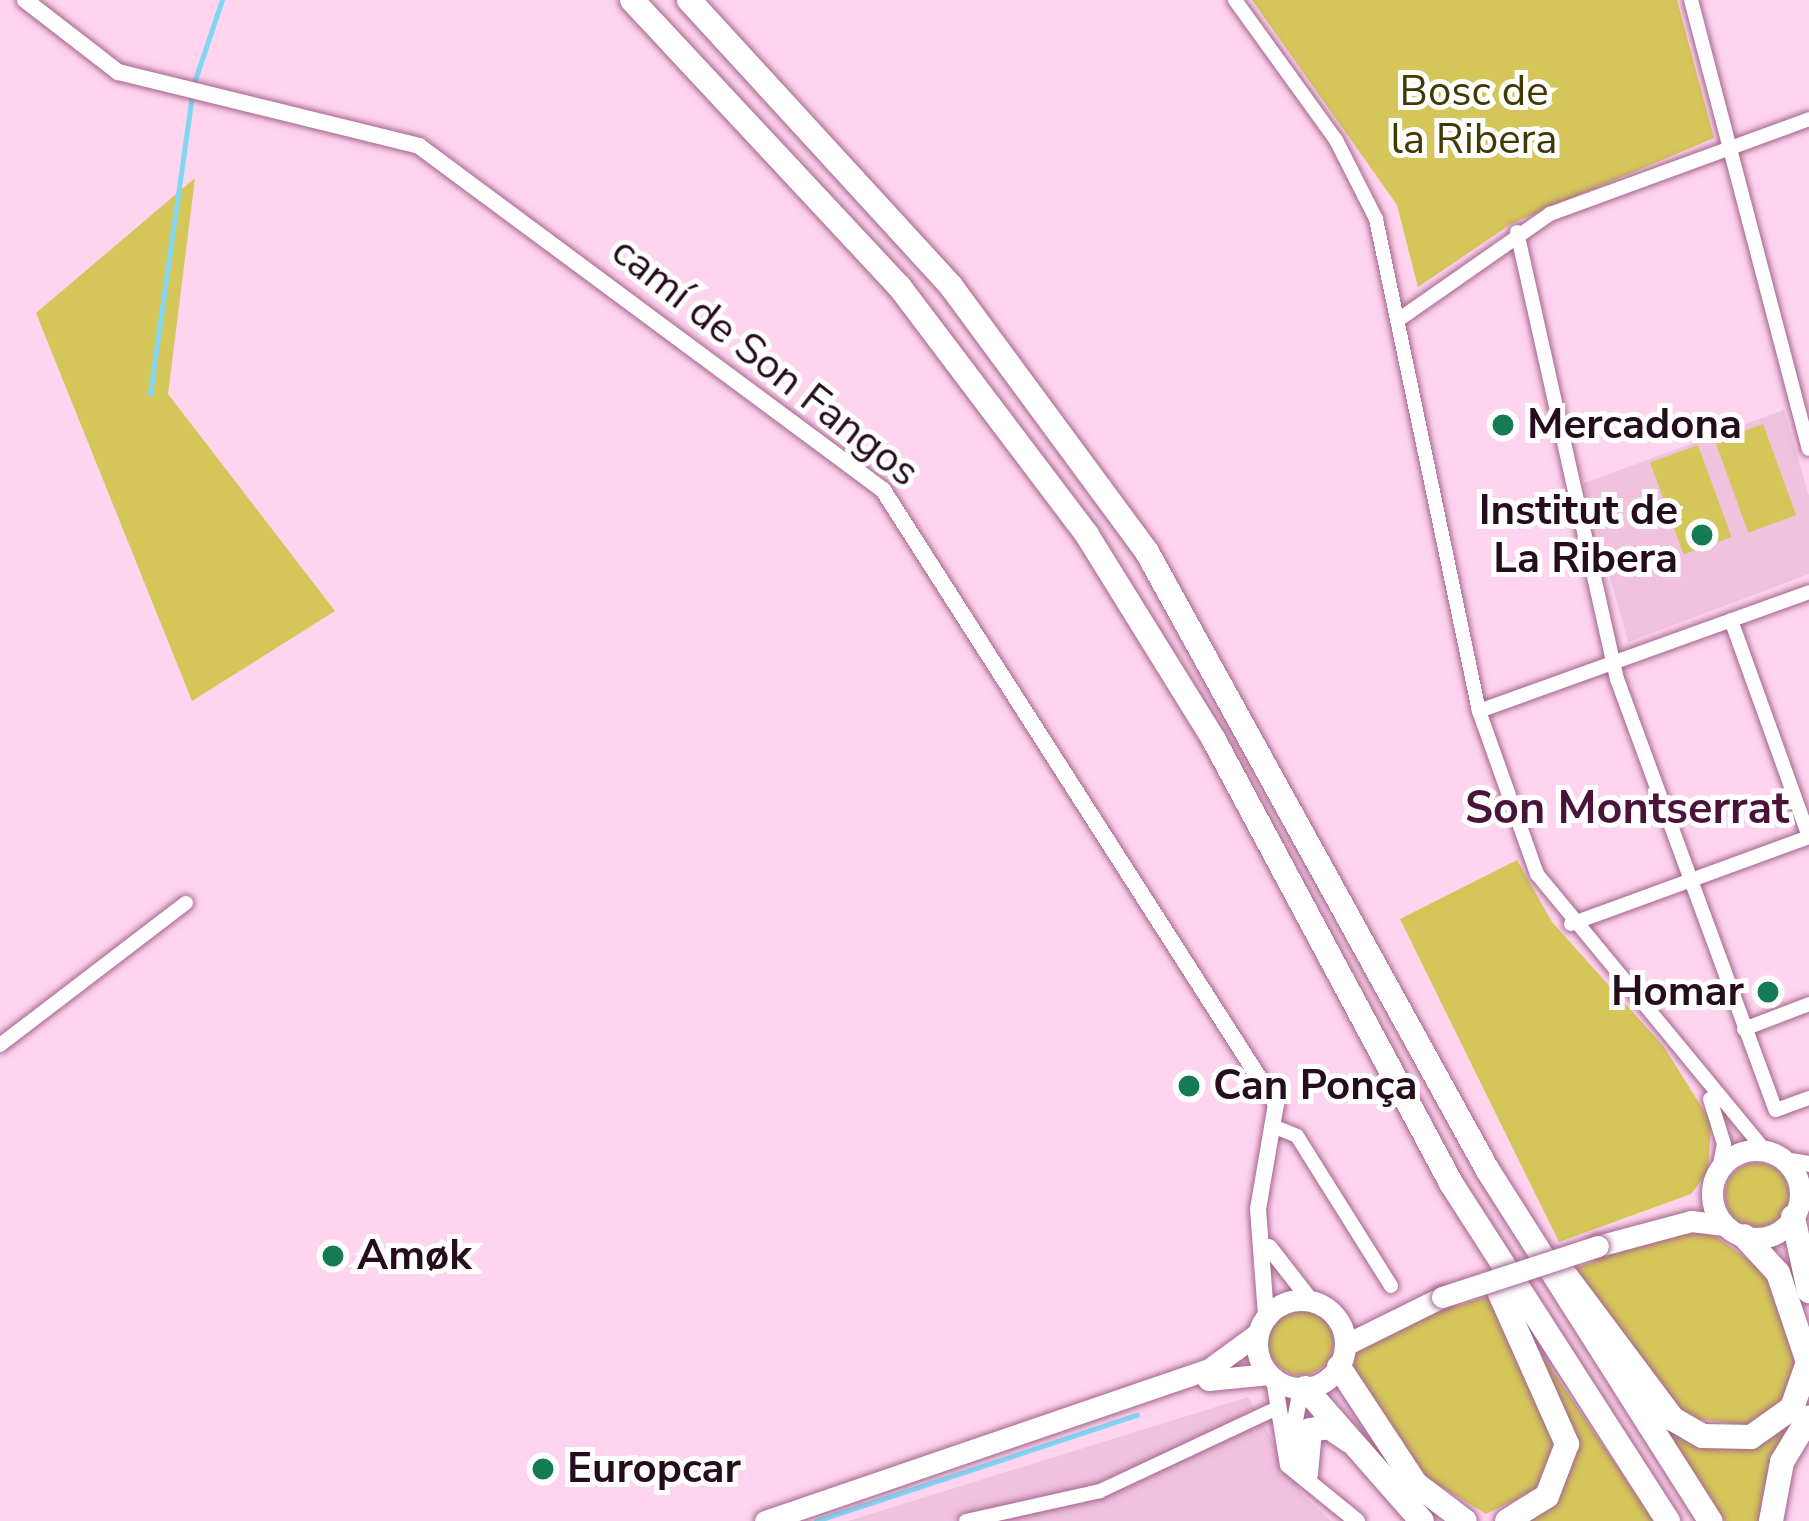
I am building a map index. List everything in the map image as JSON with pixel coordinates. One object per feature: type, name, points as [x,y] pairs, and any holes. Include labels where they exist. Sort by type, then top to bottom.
[{"type":"highway","points":[[632,0],[865,246],[1058,491],[1205,725],[1451,1183],[1566,1432],[1554,1488],[1507,1521]]},
{"type":"highway","points":[[689,0],[951,286],[1107,493],[1254,730],[1487,1169],[1710,1521]]},
{"type":"highway","points":[[1487,1169],[1664,1409],[1714,1439],[1774,1425],[1806,1376],[1788,1293],[1735,1230]]},
{"type":"highway","points":[[1451,1183],[1668,1521]]},
{"type":"highway","points":[[1800,1204],[1809,1292]]},
{"type":"highway","points":[[1342,1356],[1416,1484],[1466,1521]]},
{"type":"highway","points":[[1303,1388],[1381,1467],[1422,1521]]},
{"type":"highway","points":[[1771,1521],[1777,1475],[1809,1418]]},
{"type":"highway","points":[[1306,1474],[1301,1444],[1319,1426],[1381,1467]]},
{"type":"main road","points":[[765,1521],[1224,1363],[1262,1325],[1321,1306],[1407,1308],[1647,1230],[1735,1230],[1800,1204],[1774,1155],[1716,1177],[1647,1230]]},
{"type":"main road","points":[[1716,1177],[1735,1230]]},
{"type":"main road","points":[[1321,1306],[1342,1356]]},
{"type":"main road","points":[[1137,1396],[1271,1377],[1303,1388],[1407,1308]]},
{"type":"main road","points":[[1262,1325],[1271,1377]]},
{"type":"street","name":"camí de Son Fangos","points":[[25,0],[118,72],[419,146],[883,490],[1245,1054],[1280,1129],[1297,1136],[1391,1286]]},
{"type":"street","points":[[1235,0],[1359,181],[1401,318],[1479,710],[1503,796],[1571,925],[1774,1155],[1809,1164]]},
{"type":"street","points":[[1691,0],[1809,449]]},
{"type":"street","points":[[1401,318],[1517,232],[1809,118]]},
{"type":"street","points":[[1517,232],[1613,663],[1688,880],[1776,1110],[1809,1098]]},
{"type":"street","points":[[1479,710],[1809,592]]},
{"type":"street","points":[[1571,925],[1809,837],[1731,620]]},
{"type":"street","points":[[0,1045],[186,903]]},
{"type":"street","points":[[1744,1029],[1809,1004]]},
{"type":"street","points":[[1695,1068],[1721,1126],[1716,1177]]},
{"type":"street","points":[[1262,1325],[1260,1230],[1280,1129]]},
{"type":"street","points":[[1260,1230],[1321,1306]]},
{"type":"street","points":[[1271,1377],[1273,1410],[1295,1474],[1350,1517]]},
{"type":"street","points":[[1303,1388],[1292,1445],[1306,1474],[1350,1517]]},
{"type":"street","points":[[967,1521],[1100,1491],[1273,1410]]},
{"type":"shaded area","name":"Institut de La Ribera","points":[[1784,410],[1809,496],[1809,574],[1628,642],[1584,483]]},
{"type":"shaded area","points":[[1248,1397],[1303,1495],[1331,1521],[848,1521]]},
{"type":"green space","name":"Bosc de la Ribera","points":[[1252,0],[1677,0],[1714,138],[1511,224],[1418,287],[1397,205]]},
{"type":"green space","points":[[195,178],[168,394],[335,611],[192,701],[36,313]]},
{"type":"green space","points":[[1763,424],[1796,515],[1748,533],[1715,441]]},
{"type":"green space","points":[[1698,445],[1732,537],[1684,555],[1650,462]]},
{"type":"green space","points":[[1517,860],[1552,922],[1664,1047],[1711,1122],[1708,1172],[1691,1194],[1559,1242],[1400,919]]},
{"type":"green space","points":[[1757,1163],[1780,1172],[1789,1195],[1780,1218],[1757,1227],[1734,1218],[1725,1195],[1734,1172]]},
{"type":"green space","points":[[1711,1233],[1766,1272],[1798,1362],[1785,1402],[1752,1426],[1684,1417],[1573,1269],[1668,1234]]},
{"type":"green space","points":[[1490,1296],[1557,1438],[1542,1487],[1486,1514],[1422,1475],[1349,1364],[1373,1330]]},
{"type":"green space","points":[[1301,1309],[1324,1319],[1334,1342],[1324,1365],[1301,1375],[1278,1365],[1268,1342],[1278,1319]]},
{"type":"green space","points":[[1542,1357],[1654,1521],[1528,1521],[1560,1493],[1574,1452]]},
{"type":"green space","points":[[1637,1384],[1716,1447],[1809,1392],[1770,1468],[1763,1521],[1725,1521]]},
{"type":"waterway","points":[[193,86],[222,0]]},
{"type":"waterway","points":[[150,394],[192,97]]},
{"type":"waterway","points":[[816,1521],[1137,1415]]},
{"type":"place","name":"Mercadona","points":[[1503,425]]},
{"type":"place","name":"Institut de La Ribera","points":[[1702,535]]},
{"type":"place","name":"Homar","points":[[1768,992]]},
{"type":"place","name":"Can Ponça","points":[[1189,1086]]},
{"type":"place","name":"Amøk","points":[[333,1256]]},
{"type":"place","name":"Europcar","points":[[543,1469]]},
{"type":"district","name":"Son Montserrat","points":[[1627,809]]}]
